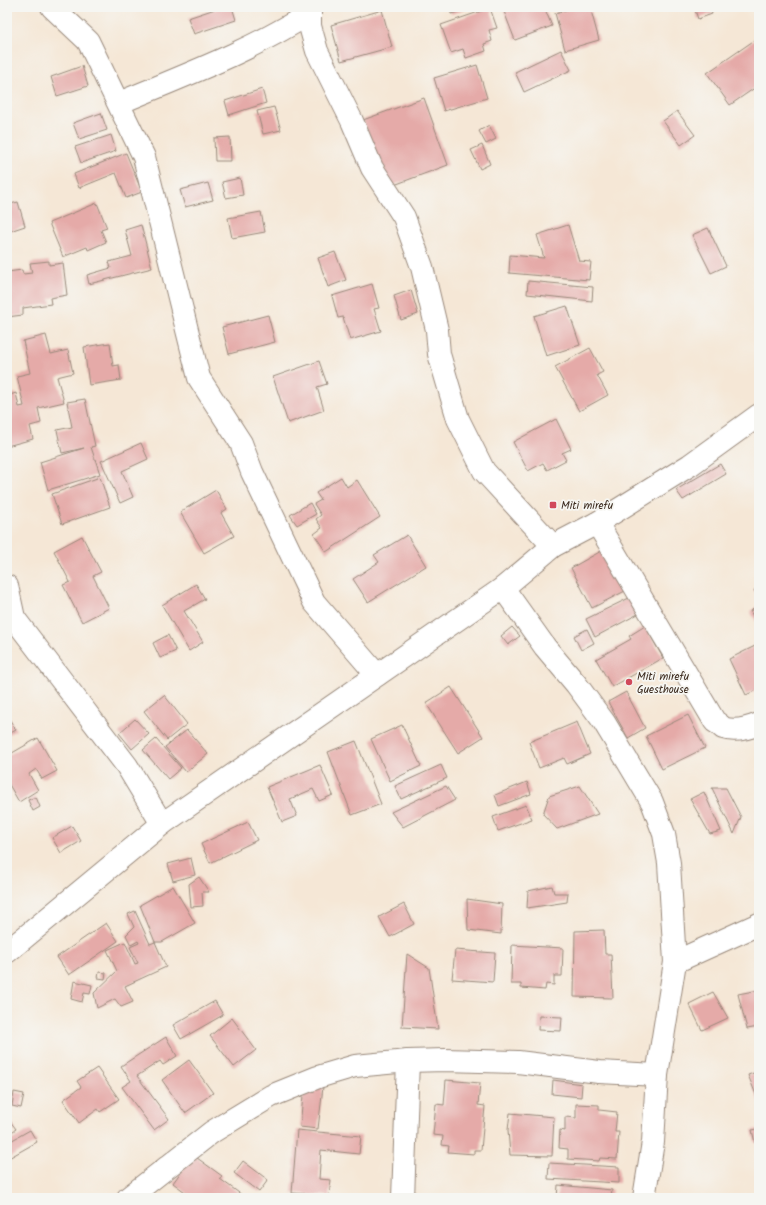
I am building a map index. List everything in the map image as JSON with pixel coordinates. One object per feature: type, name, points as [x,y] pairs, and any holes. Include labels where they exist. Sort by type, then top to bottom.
[{"type":"street","points":[[52,7],[88,41],[144,157],[199,378],[241,443],[252,472],[314,602],[377,675]]},
{"type":"street","points":[[119,103],[247,48],[285,29],[310,10]]},
{"type":"street","points":[[310,10],[310,26],[317,51],[352,121],[372,168],[404,217],[422,266],[437,330],[439,354],[458,419],[484,471],[553,546]]},
{"type":"street","points":[[7,952],[162,824],[503,588],[553,546],[597,523],[690,465],[759,416]]},
{"type":"street","points":[[597,523],[715,722],[724,728],[735,729],[749,728],[759,724]]},
{"type":"street","points":[[7,586],[11,617],[127,766],[162,824]]},
{"type":"street","points":[[503,588],[545,647],[576,684],[604,722],[652,802],[664,834],[669,863],[675,962],[656,1075],[652,1142],[644,1198]]},
{"type":"street","points":[[675,962],[759,924]]},
{"type":"street","points":[[128,1198],[212,1132],[271,1096],[318,1077],[355,1066],[408,1061],[445,1060],[518,1062],[599,1072],[656,1075]]},
{"type":"street","points":[[403,1198],[408,1061]]},
{"type":"building","points":[[221,7],[232,7],[236,20],[194,34],[188,18]]},
{"type":"building","points":[[450,7],[474,7],[451,14]]},
{"type":"building","points":[[507,7],[544,7],[552,26],[515,40],[503,9]]},
{"type":"building","points":[[577,7],[590,7],[599,40],[565,50],[555,13]]},
{"type":"building","points":[[694,7],[710,7],[712,14],[698,19]]},
{"type":"building","points":[[490,8],[497,28],[489,30],[492,41],[484,44],[486,51],[466,58],[463,49],[451,53],[441,25]]},
{"type":"building","points":[[382,10],[392,47],[341,61],[331,25]]},
{"type":"building","points":[[759,37],[759,85],[730,105],[707,73]]},
{"type":"building","points":[[561,50],[571,70],[524,92],[515,72]]},
{"type":"building","points":[[477,65],[487,98],[444,111],[434,78]]},
{"type":"building","points":[[82,66],[88,86],[57,96],[51,77]]},
{"type":"building","points":[[262,89],[266,103],[229,115],[225,101]]},
{"type":"building","points":[[424,98],[448,165],[386,188],[363,120]]},
{"type":"building","points":[[274,107],[281,130],[263,134],[257,111]]},
{"type":"building","points":[[677,111],[695,135],[681,145],[663,121]]},
{"type":"building","points":[[101,113],[107,130],[79,139],[73,123]]},
{"type":"building","points":[[489,125],[496,139],[486,144],[479,131]]},
{"type":"building","points":[[111,135],[116,151],[81,163],[75,147]]},
{"type":"building","points":[[230,137],[231,161],[215,161],[214,138]]},
{"type":"building","points":[[482,145],[490,164],[480,169],[471,150]]},
{"type":"building","points":[[126,153],[142,192],[126,198],[116,173],[79,188],[74,174]]},
{"type":"building","points":[[240,178],[243,195],[226,198],[222,182]]},
{"type":"building","points":[[208,183],[213,200],[185,207],[180,190]]},
{"type":"building","points":[[18,202],[25,226],[7,232],[7,205]]},
{"type":"building","points":[[97,203],[107,228],[101,230],[106,242],[88,250],[87,247],[63,257],[49,223]]},
{"type":"building","points":[[261,212],[265,232],[232,238],[228,218]]},
{"type":"building","points":[[141,225],[152,268],[89,284],[87,275],[111,268],[109,262],[132,256],[125,230]]},
{"type":"building","points":[[568,225],[579,261],[591,262],[589,280],[509,273],[510,255],[544,258],[537,235]]},
{"type":"building","points":[[708,228],[726,266],[711,273],[692,235]]},
{"type":"building","points":[[335,252],[346,280],[328,287],[318,258]]},
{"type":"building","points":[[49,261],[49,265],[63,263],[67,295],[50,298],[51,304],[23,308],[23,315],[7,317],[7,272],[22,270],[23,274],[32,273],[30,263]]},
{"type":"building","points":[[528,281],[593,287],[592,301],[527,294]]},
{"type":"building","points":[[372,284],[379,308],[374,309],[381,331],[350,340],[343,317],[338,318],[332,296]]},
{"type":"building","points":[[411,290],[418,314],[401,320],[394,296]]},
{"type":"building","points":[[567,306],[580,345],[546,356],[534,316]]},
{"type":"building","points":[[268,315],[275,342],[229,354],[222,327]]},
{"type":"building","points":[[46,335],[51,354],[68,350],[73,373],[57,377],[64,402],[38,408],[41,423],[30,426],[33,439],[7,446],[7,396],[16,393],[19,407],[24,406],[17,376],[30,373],[23,341]]},
{"type":"building","points":[[110,343],[113,366],[119,365],[121,380],[89,385],[84,347]]},
{"type":"building","points":[[590,348],[603,372],[597,375],[608,395],[579,411],[555,367]]},
{"type":"building","points":[[319,361],[327,384],[317,387],[324,410],[288,423],[273,377]]},
{"type":"building","points":[[85,399],[95,446],[91,447],[100,474],[48,490],[40,462],[84,448],[62,453],[57,430],[72,427],[67,402]]},
{"type":"building","points":[[556,419],[571,449],[562,453],[566,460],[547,470],[543,463],[528,471],[513,442]]},
{"type":"building","points":[[141,443],[148,459],[122,471],[133,497],[120,503],[101,461]]},
{"type":"building","points":[[720,464],[726,474],[683,500],[676,490]]},
{"type":"building","points":[[100,477],[110,507],[62,524],[52,494]]},
{"type":"building","points":[[341,477],[347,487],[357,480],[380,517],[326,552],[314,534],[322,528],[316,519],[321,515],[314,504],[321,500],[316,493]]},
{"type":"building","points":[[216,490],[227,509],[221,513],[234,536],[204,553],[180,512]]},
{"type":"building","points":[[310,503],[316,514],[297,525],[290,515]]},
{"type":"building","points":[[407,535],[426,566],[368,602],[353,579],[379,562],[374,555]]},
{"type":"building","points":[[82,536],[101,572],[93,576],[109,608],[82,622],[63,585],[70,582],[54,551]]},
{"type":"building","points":[[603,550],[625,591],[592,608],[571,568]]},
{"type":"building","points":[[196,584],[205,599],[184,611],[203,642],[189,651],[162,605]]},
{"type":"building","points":[[759,588],[759,599],[754,590]]},
{"type":"building","points":[[629,598],[638,614],[595,637],[586,619]]},
{"type":"building","points":[[759,606],[759,626],[750,611]]},
{"type":"building","points":[[645,626],[663,658],[612,687],[596,659],[631,639],[629,636]]},
{"type":"building","points":[[512,627],[520,636],[508,645],[501,636]]},
{"type":"building","points":[[587,629],[594,643],[581,650],[574,636]]},
{"type":"building","points":[[168,635],[176,651],[160,658],[153,643]]},
{"type":"building","points":[[759,644],[759,689],[746,695],[729,659]]},
{"type":"building","points":[[451,687],[483,737],[458,753],[426,703]]},
{"type":"building","points":[[626,692],[645,728],[628,738],[608,702]]},
{"type":"building","points":[[164,695],[187,724],[167,740],[144,711]]},
{"type":"building","points":[[688,715],[705,748],[662,769],[646,736]]},
{"type":"building","points":[[8,717],[16,730],[7,735],[7,718]]},
{"type":"building","points":[[135,719],[149,734],[132,749],[119,733]]},
{"type":"building","points":[[577,722],[590,754],[567,764],[564,758],[539,768],[529,742]]},
{"type":"building","points":[[402,725],[421,766],[390,781],[371,739]]},
{"type":"building","points":[[187,730],[208,754],[186,772],[165,747]]},
{"type":"building","points":[[38,738],[57,771],[42,779],[36,769],[29,774],[38,790],[19,802],[7,781],[7,756]]},
{"type":"building","points":[[156,739],[181,768],[168,779],[143,750]]},
{"type":"building","points":[[356,741],[381,804],[352,815],[328,752]]},
{"type":"building","points":[[320,765],[333,795],[319,801],[313,789],[290,799],[297,816],[282,822],[267,787]]},
{"type":"building","points":[[441,765],[447,778],[401,799],[395,786]]},
{"type":"building","points":[[527,782],[531,794],[499,806],[495,795]]},
{"type":"building","points":[[446,786],[455,800],[403,827],[391,812]]},
{"type":"building","points":[[580,786],[598,814],[557,829],[543,814],[549,796]]},
{"type":"building","points":[[712,788],[726,788],[741,817],[734,834]]},
{"type":"building","points":[[704,792],[721,831],[710,834],[690,799]]},
{"type":"building","points":[[36,797],[40,807],[33,811],[28,800]]},
{"type":"building","points":[[526,805],[532,819],[498,831],[493,817]]},
{"type":"building","points":[[248,822],[257,840],[210,863],[201,844]]},
{"type":"building","points":[[72,826],[81,841],[61,853],[52,838]]},
{"type":"building","points":[[191,858],[195,875],[173,881],[168,864]]},
{"type":"building","points":[[199,877],[209,892],[202,892],[203,906],[191,907],[189,884]]},
{"type":"building","points":[[173,886],[195,923],[162,942],[155,942],[140,905]]},
{"type":"building","points":[[552,886],[554,893],[568,893],[567,902],[527,908],[528,891]]},
{"type":"building","points":[[467,899],[502,904],[501,934],[468,930]]},
{"type":"building","points":[[404,904],[414,924],[390,937],[379,917]]},
{"type":"building","points":[[135,911],[150,944],[155,942],[166,967],[125,986],[133,1002],[121,1007],[115,999],[97,1008],[94,993],[117,971],[107,950],[125,942],[135,964],[138,963],[130,947],[139,943],[138,941],[131,945],[126,935],[134,927],[128,914]]},
{"type":"building","points":[[106,923],[118,941],[69,975],[57,957]]},
{"type":"building","points":[[604,930],[605,954],[611,954],[613,998],[574,997],[575,931]]},
{"type":"building","points":[[512,945],[563,948],[562,976],[554,976],[554,985],[546,984],[545,990],[521,988],[521,984],[511,984]]},
{"type":"building","points":[[455,950],[495,953],[493,982],[452,979]]},
{"type":"building","points":[[407,954],[429,968],[438,1029],[402,1027]]},
{"type":"building","points":[[99,972],[106,973],[105,979],[98,978]]},
{"type":"building","points":[[74,981],[92,985],[90,994],[84,993],[82,1002],[71,999]]},
{"type":"building","points":[[759,990],[759,1027],[747,1029],[738,994]]},
{"type":"building","points":[[713,992],[728,1018],[702,1030],[689,1004]]},
{"type":"building","points":[[215,1001],[223,1015],[181,1039],[173,1025]]},
{"type":"building","points":[[539,1016],[562,1017],[561,1031],[538,1030]]},
{"type":"building","points":[[232,1018],[256,1050],[234,1067],[210,1036]]},
{"type":"building","points":[[166,1037],[177,1056],[163,1065],[160,1061],[137,1076],[169,1119],[154,1130],[122,1087],[131,1081],[121,1066]]},
{"type":"building","points":[[189,1060],[213,1093],[185,1113],[162,1080]]},
{"type":"building","points":[[97,1068],[119,1099],[100,1112],[98,1109],[79,1123],[63,1100],[81,1087],[77,1081]]},
{"type":"building","points":[[759,1071],[759,1102],[748,1075]]},
{"type":"building","points":[[446,1080],[480,1083],[478,1105],[485,1106],[481,1150],[474,1150],[474,1154],[448,1152],[449,1146],[442,1145],[443,1136],[433,1135],[436,1104],[444,1105]]},
{"type":"building","points":[[553,1080],[582,1084],[581,1097],[552,1094]]},
{"type":"building","points":[[304,1085],[323,1087],[318,1129],[300,1127]]},
{"type":"building","points":[[14,1092],[24,1094],[21,1108],[12,1106]]},
{"type":"building","points":[[576,1104],[599,1105],[599,1110],[617,1112],[615,1132],[619,1132],[617,1159],[600,1158],[599,1161],[568,1159],[568,1149],[559,1148],[560,1130],[565,1131],[565,1117],[576,1118]]},
{"type":"building","points":[[510,1113],[554,1117],[552,1156],[510,1155],[508,1130]]},
{"type":"building","points":[[7,1117],[16,1129],[7,1135]]},
{"type":"building","points":[[759,1129],[759,1142],[755,1143],[752,1130]]},
{"type":"building","points":[[30,1130],[37,1142],[7,1159],[7,1143]]},
{"type":"building","points":[[297,1130],[361,1136],[359,1154],[321,1150],[319,1179],[331,1180],[329,1196],[292,1193]]},
{"type":"building","points":[[193,1155],[222,1176],[220,1179],[246,1198],[193,1198],[173,1183]]},
{"type":"building","points":[[243,1161],[268,1180],[259,1192],[234,1173]]},
{"type":"building","points":[[549,1163],[619,1167],[619,1183],[548,1179]]},
{"type":"building","points":[[558,1185],[612,1190],[611,1198],[557,1198]]},
{"type":"building","points":[[7,1187],[11,1198],[7,1198]]},
{"type":"place","name":"Miti mirefu","points":[[553,505]]},
{"type":"place","name":"Miti mirefu Guesthouse","points":[[629,682]]}]
